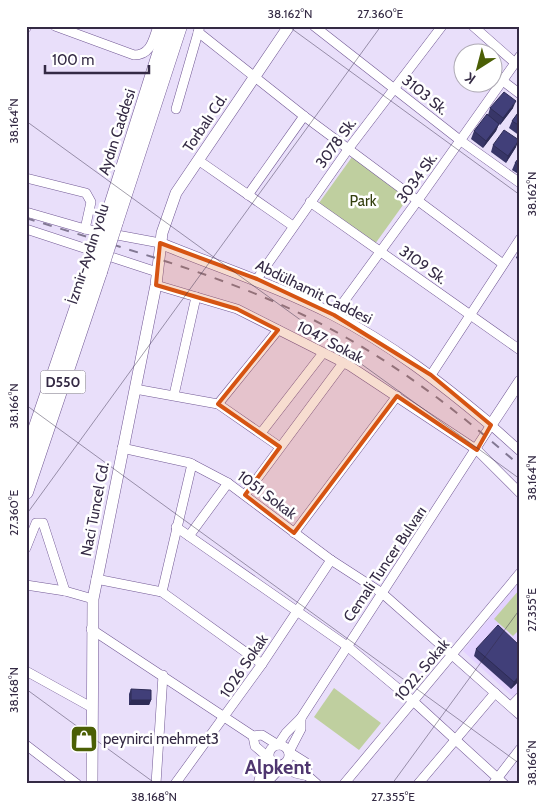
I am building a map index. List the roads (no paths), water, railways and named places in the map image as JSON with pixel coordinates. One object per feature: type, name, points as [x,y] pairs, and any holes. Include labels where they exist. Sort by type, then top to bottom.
[{"type":"highway","name":"Aydın Caddesi","points":[[111,220],[168,26]]},
{"type":"highway","name":"İzmir-Aydın yolu","points":[[26,492],[111,220],[180,26]]},
{"type":"highway","name":"İzmir-Aydın yolu","points":[[26,456],[94,272]]},
{"type":"main road","name":"Torbalı Cd.","points":[[160,243],[176,193],[289,26]]},
{"type":"main road","name":"Naci Tuncel Cd.","points":[[92,784],[91,629],[93,599],[156,285],[160,243]]},
{"type":"main road","name":"Abdülhamit Caddesi","points":[[160,243],[257,279],[334,315],[431,375],[492,425]]},
{"type":"main road","points":[[492,425],[520,381]]},
{"type":"street","points":[[55,26],[134,56],[142,54],[150,48],[158,26]]},
{"type":"street","name":"3103 Sk.","points":[[314,26],[461,141],[520,183]]},
{"type":"street","points":[[473,26],[517,60]]},
{"type":"street","name":"3078 Sk.","points":[[257,279],[310,202],[438,28]]},
{"type":"street","points":[[176,109],[199,29],[304,116],[502,264]]},
{"type":"street","name":"3034 Sk.","points":[[504,81],[517,60]]},
{"type":"street","points":[[504,81],[520,94]]},
{"type":"street","name":"3034 Sk.","points":[[334,315],[379,250],[418,200],[496,92]]},
{"type":"street","points":[[248,195],[304,116]]},
{"type":"street","points":[[198,160],[293,226]]},
{"type":"street","points":[[26,178],[86,193],[90,202],[84,229]]},
{"type":"street","name":"3109 Sk.","points":[[310,202],[520,350]]},
{"type":"street","points":[[26,212],[121,238],[160,243]]},
{"type":"street","points":[[26,229],[157,272]]},
{"type":"street","points":[[431,375],[520,239]]},
{"type":"street","name":"1047 Sokak","points":[[156,285],[237,309],[343,363],[397,396],[477,450],[520,493]]},
{"type":"street","points":[[174,395],[196,297]]},
{"type":"street","points":[[218,404],[278,330]]},
{"type":"street","points":[[261,433],[323,353]]},
{"type":"street","points":[[244,495],[343,363]]},
{"type":"street","points":[[135,389],[218,404],[280,447]]},
{"type":"street","points":[[294,533],[397,396]]},
{"type":"street","points":[[492,425],[520,451]]},
{"type":"street","name":"Cemali Tuncer Bulvarı","points":[[301,718],[492,425]]},
{"type":"street","name":"1051 Sokak","points":[[122,448],[192,464],[228,483],[331,560],[382,593],[520,715]]},
{"type":"street","points":[[162,592],[192,464]]},
{"type":"street","points":[[189,536],[228,483]]},
{"type":"street","points":[[26,548],[36,523],[43,523],[65,591]]},
{"type":"street","points":[[176,527],[298,610],[347,646],[456,738],[499,781],[520,750]]},
{"type":"street","name":"1026 Sokak","points":[[175,784],[226,717],[331,560]]},
{"type":"street","name":"1022. Sokak","points":[[344,784],[520,573]]},
{"type":"street","points":[[96,579],[162,592],[262,664]]},
{"type":"street","points":[[26,585],[65,591],[93,599]]},
{"type":"street","points":[[91,629],[253,736],[262,735],[278,745],[285,746],[289,752],[305,762],[308,776]]},
{"type":"street","points":[[26,671],[91,707]]},
{"type":"street","points":[[156,784],[163,675]]},
{"type":"street","points":[[418,784],[495,693]]},
{"type":"street","points":[[511,706],[520,696]]},
{"type":"street","points":[[259,784],[263,765],[270,759],[271,750],[278,745],[286,733],[301,718]]},
{"type":"street","points":[[259,784],[272,776],[289,758],[289,752],[300,729],[301,718]]},
{"type":"street","points":[[253,736],[255,746],[270,759],[278,765],[284,764],[295,773],[308,776],[317,784]]},
{"type":"street","points":[[26,745],[77,784]]},
{"type":"railway","points":[[26,218],[190,269],[270,300],[309,318],[393,366],[458,414],[520,466]]},
{"type":"place","name":"peynirci mehmet3","points":[[84,739]]},
{"type":"district","name":"Alpkent","points":[[278,767]]},
{"type":"park label","name":"Park","points":[[363,201]]}]
